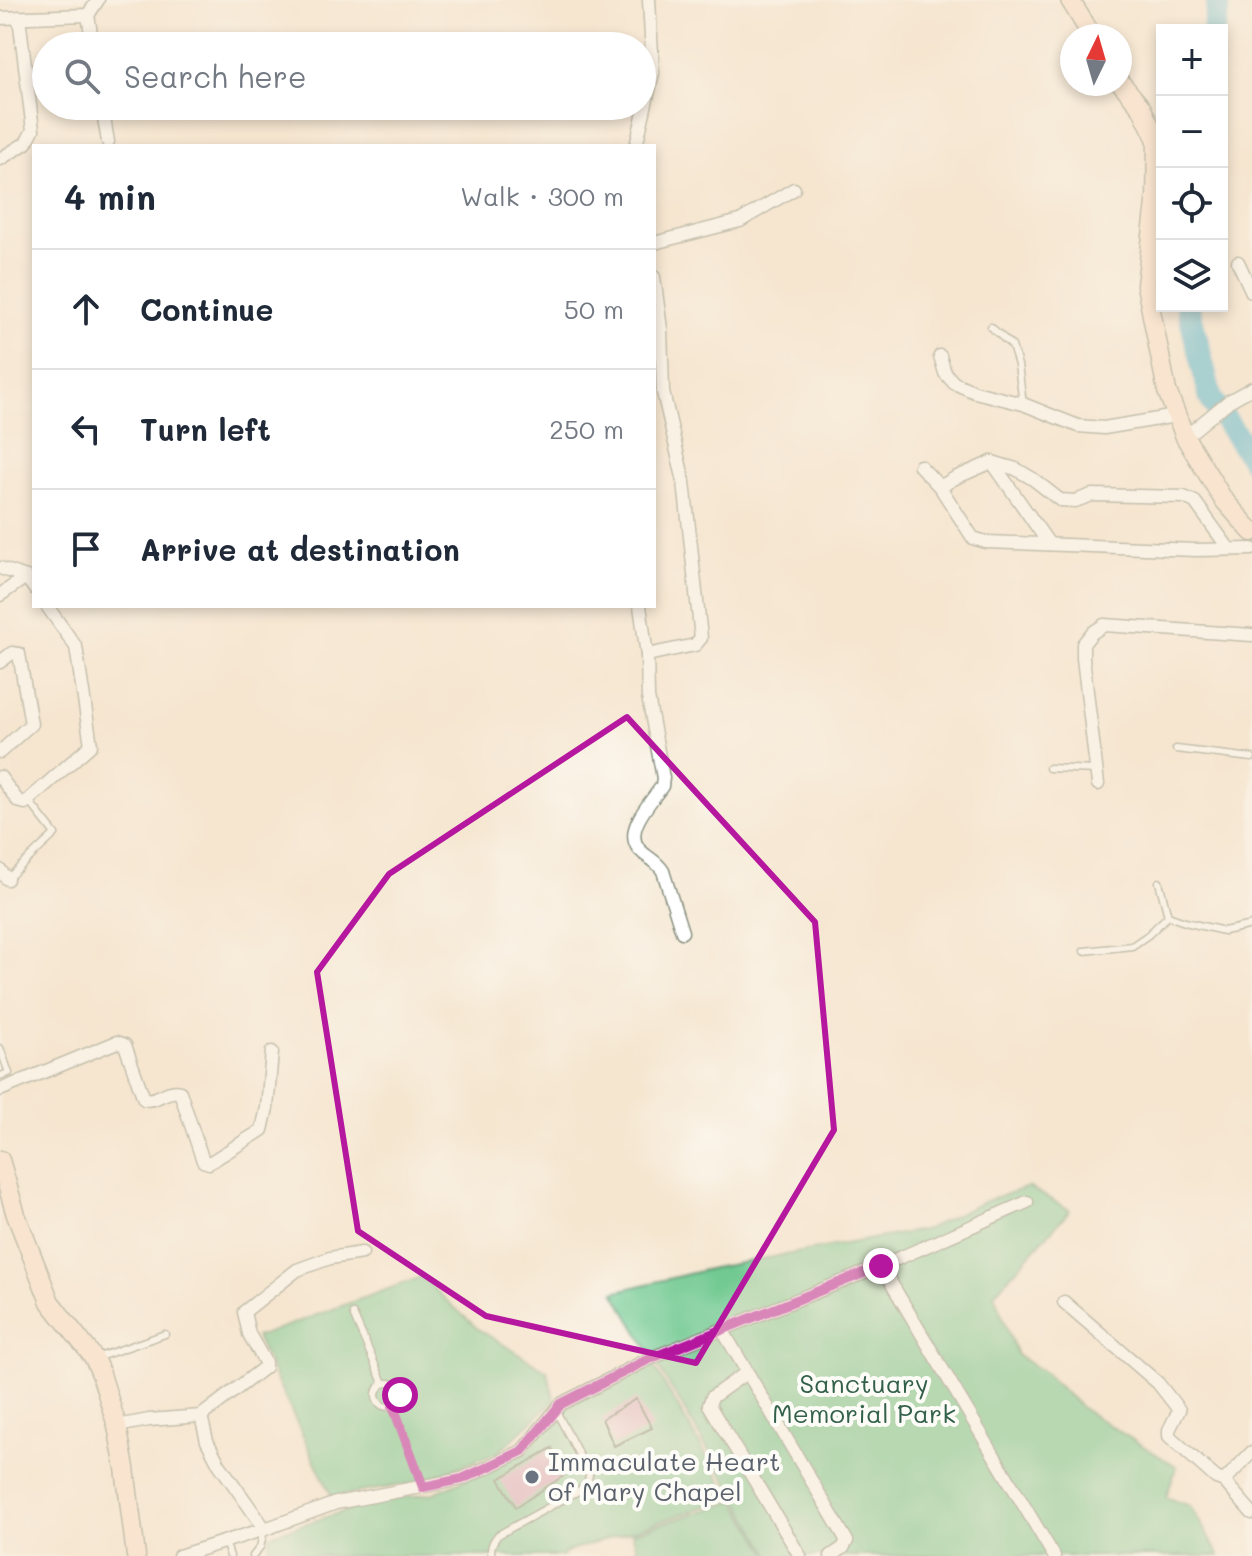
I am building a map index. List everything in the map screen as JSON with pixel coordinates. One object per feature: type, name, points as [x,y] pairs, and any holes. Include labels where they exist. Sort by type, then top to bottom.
[{"type":"street","points":[[91,32],[88,15],[98,0]]},
{"type":"street","points":[[649,0],[651,32]]},
{"type":"street","points":[[1070,0],[1085,24]]},
{"type":"street","points":[[0,18],[88,15]]},
{"type":"street","points":[[0,159],[26,143],[33,130],[19,17]]},
{"type":"street","points":[[1132,96],[1141,107],[1157,140],[1156,203],[1146,285],[1167,391],[1185,437],[1223,499],[1252,532]]},
{"type":"street","points":[[104,120],[108,142]]},
{"type":"street","points":[[636,144],[642,120]]},
{"type":"street","points":[[656,242],[740,221],[794,189]]},
{"type":"street","points":[[1238,262],[1252,292]]},
{"type":"street","points":[[647,655],[695,645],[701,638],[684,482],[663,392],[656,292]]},
{"type":"street","points":[[940,356],[945,373],[954,383],[975,392],[1023,404],[1078,426],[1104,428],[1176,416]]},
{"type":"street","points":[[1185,437],[1229,401],[1252,388]]},
{"type":"street","points":[[940,487],[992,462],[1016,469],[1060,500],[1075,501],[1092,495],[1191,499],[1229,549]]},
{"type":"street","points":[[992,462],[1049,544]]},
{"type":"street","points":[[920,466],[940,487],[973,538],[986,542],[1252,549]]},
{"type":"street","points":[[0,568],[30,582]]},
{"type":"street","points":[[0,595],[30,582]]},
{"type":"street","points":[[0,777],[18,801],[25,803],[91,745],[76,647],[48,608]]},
{"type":"street","points":[[640,608],[647,655],[648,697],[663,778],[662,786],[634,828],[635,842],[663,871],[682,932]]},
{"type":"street","points":[[1098,784],[1083,658],[1083,644],[1092,633],[1104,625],[1252,635]]},
{"type":"street","points":[[0,662],[12,653],[19,654],[31,724],[0,752]]},
{"type":"street","points":[[0,1090],[122,1042],[144,1099],[180,1092],[203,1161],[209,1163],[262,1130],[272,1052]]},
{"type":"street","points":[[0,1160],[16,1215],[50,1302],[98,1366],[117,1426],[136,1556]]},
{"type":"street","points":[[185,1555],[336,1503],[462,1479],[522,1451],[561,1404],[649,1359],[881,1266],[1027,1202]]},
{"type":"street","points":[[117,1426],[201,1416],[265,1367],[249,1334],[244,1312],[297,1270],[330,1258],[362,1253]]},
{"type":"street","points":[[881,1266],[1054,1556]]},
{"type":"street","points":[[1064,1302],[1158,1383],[1179,1410],[1169,1436],[1216,1478],[1224,1481],[1252,1513]]},
{"type":"street","points":[[723,1331],[847,1541],[831,1556]]},
{"type":"street","points":[[746,1373],[712,1397],[709,1405],[800,1556]]},
{"type":"street","points":[[201,1416],[207,1441],[219,1464],[265,1529]]},
{"type":"street","points":[[1224,1481],[1252,1452]]},
{"type":"lane","points":[[991,327],[1012,346],[1023,404]]},
{"type":"lane","points":[[1176,749],[1252,758]]},
{"type":"lane","points":[[1049,768],[1096,770]]},
{"type":"lane","points":[[2,876],[55,834],[29,801]]},
{"type":"lane","points":[[1159,882],[1168,916]]},
{"type":"lane","points":[[1168,916],[1224,931],[1252,925]]},
{"type":"lane","points":[[1084,951],[1132,946],[1168,916]]},
{"type":"lane","points":[[0,1048],[9,1073],[0,1076]]},
{"type":"lane","points":[[353,1314],[383,1383]]},
{"type":"lane","points":[[98,1366],[165,1334]]},
{"type":"lane","points":[[383,1383],[393,1383],[399,1390],[399,1399],[393,1406],[383,1406],[376,1399],[377,1390],[383,1383]]},
{"type":"lane","points":[[393,1406],[423,1487]]},
{"type":"lane","points":[[492,1556],[490,1551],[498,1535],[580,1490],[588,1481],[589,1474],[556,1411]]},
{"type":"lane","points":[[253,1556],[260,1547],[265,1529]]},
{"type":"lane","points":[[225,1542],[230,1556]]},
{"type":"highlighted area","points":[[627,717],[815,922],[834,1130],[696,1363],[486,1316],[358,1231],[317,972],[389,874]]},
{"type":"green space","name":"Sanctuary Memorial Park","points":[[1028,1187],[1070,1210],[994,1294],[1017,1355],[1042,1371],[1083,1409],[1177,1467],[1166,1497],[1190,1506],[1220,1556],[771,1556],[614,1292],[713,1268],[927,1229],[983,1202]]},
{"type":"green space","points":[[421,1277],[478,1329],[547,1371],[555,1400],[498,1453],[414,1483],[332,1497],[256,1337]]},
{"type":"green space","points":[[652,1363],[731,1498],[564,1553],[564,1556],[269,1556],[269,1535],[374,1502],[434,1493],[526,1453],[562,1408]]},
{"type":"green space","points":[[735,1501],[770,1556],[640,1556],[632,1533]]},
{"type":"building","points":[[636,1399],[652,1428],[614,1446],[602,1419]]},
{"type":"building","name":"Immaculate Heart of Mary Chapel","points":[[552,1448],[565,1475],[516,1507],[499,1479]]},
{"type":"waterway","points":[[1215,24],[1219,0]]},
{"type":"waterway","points":[[1189,312],[1211,399],[1252,459]]},
{"type":"place","name":"Immaculate Heart of Mary Chapel","points":[[532,1477]]},
{"type":"route","points":[[400,1395],[393,1406],[423,1487],[462,1479],[522,1451],[561,1404],[649,1359],[881,1266]]}]
